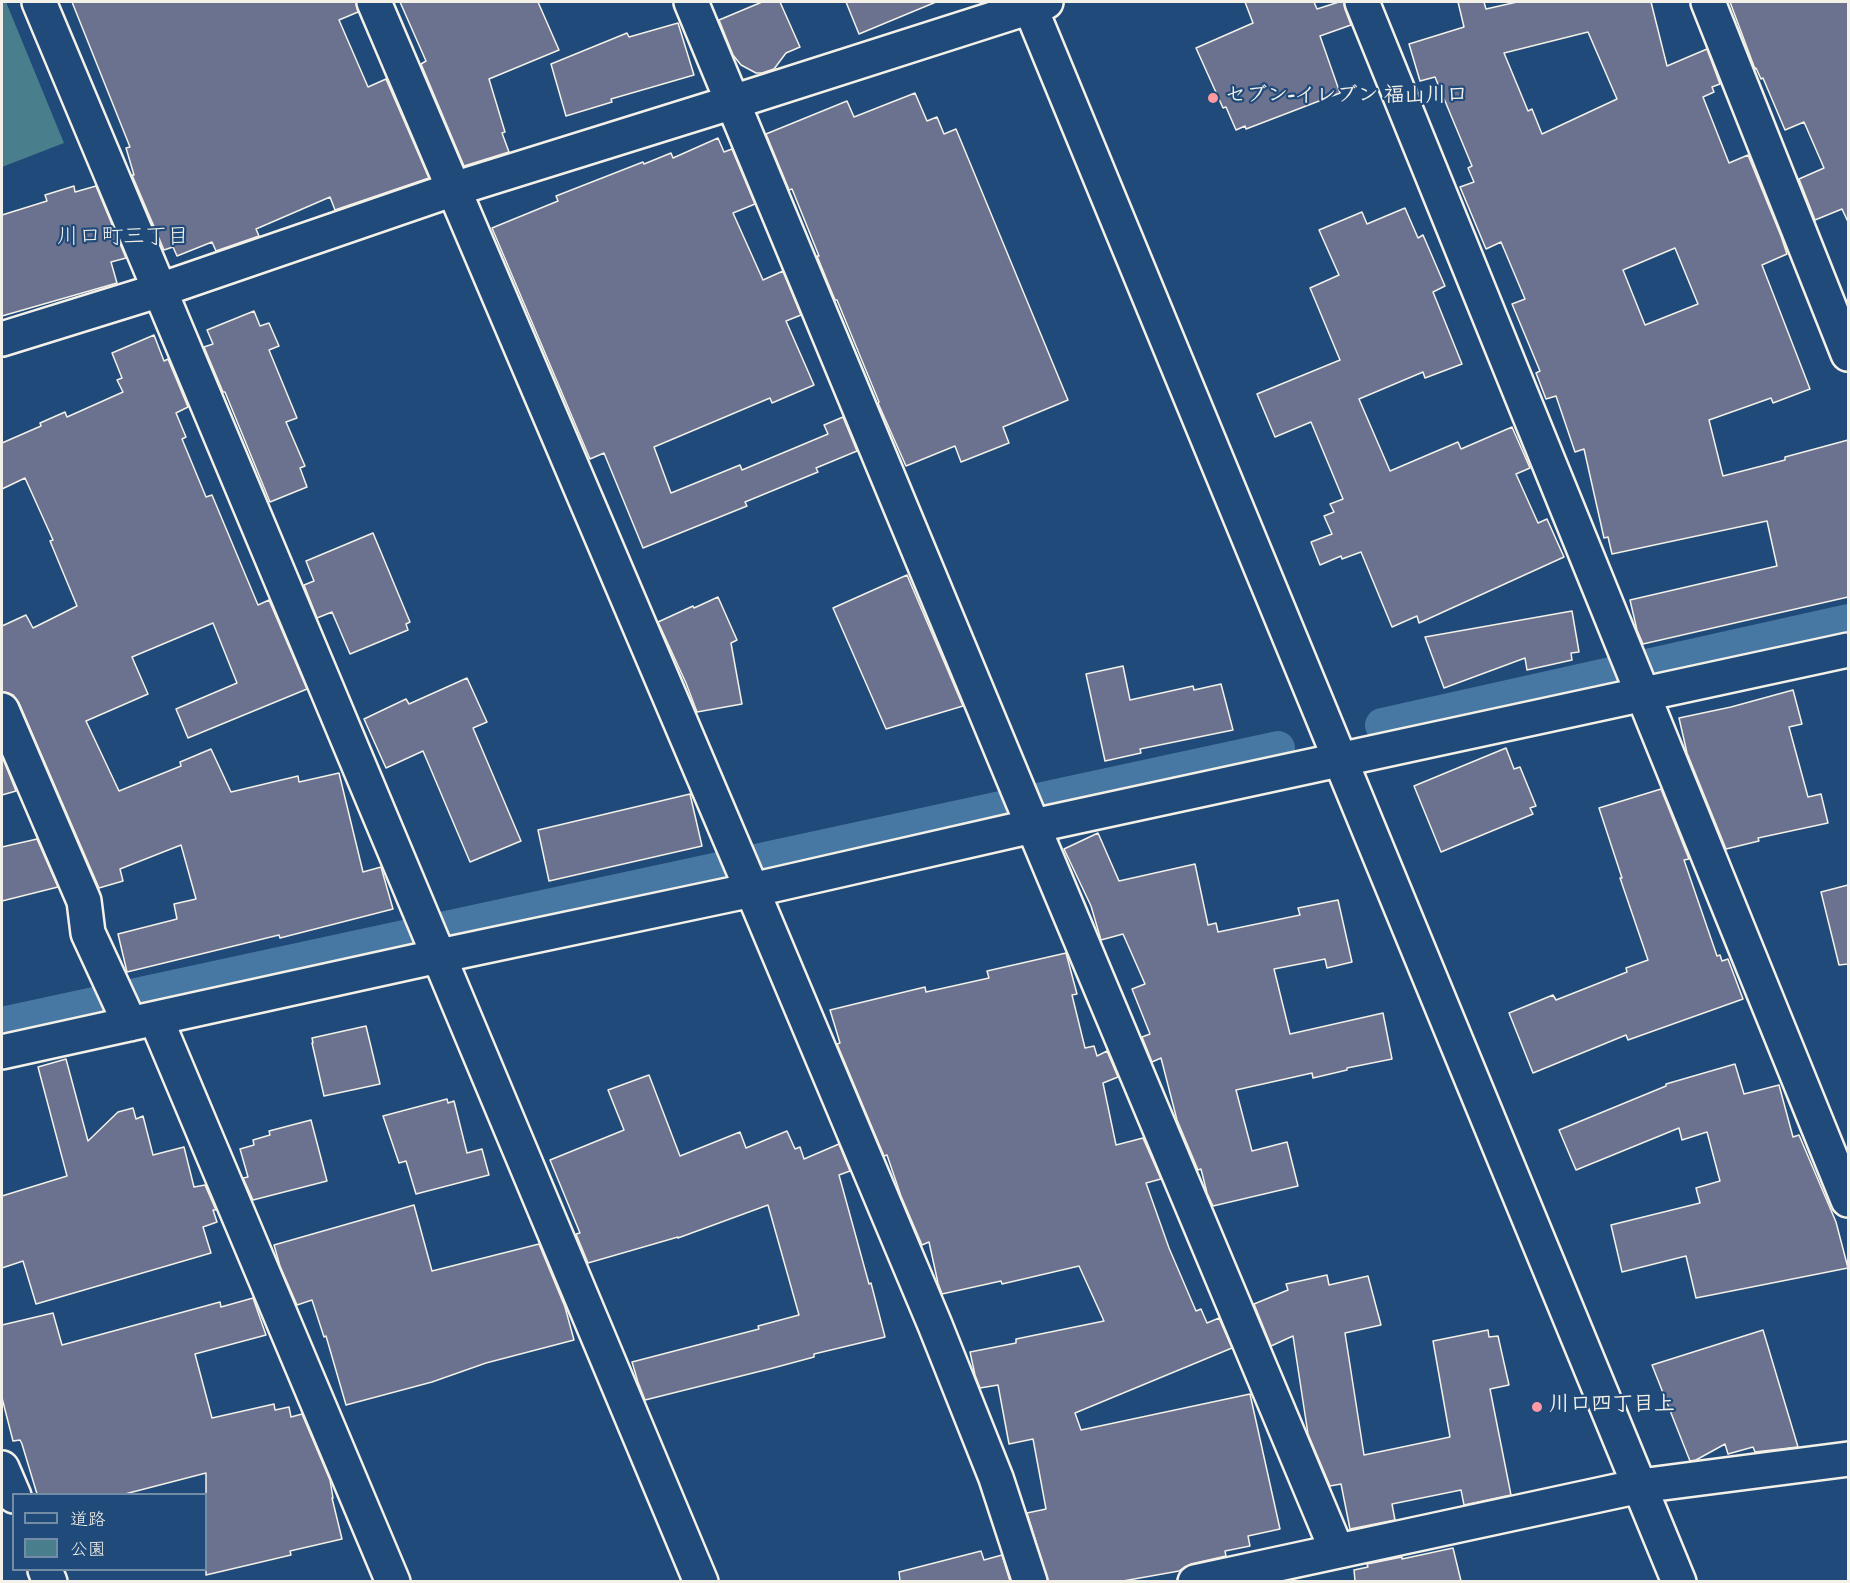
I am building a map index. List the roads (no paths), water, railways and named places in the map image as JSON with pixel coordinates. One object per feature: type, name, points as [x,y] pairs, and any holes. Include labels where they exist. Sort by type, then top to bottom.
[{"type":"street","points":[[39,2],[701,1581]]},
{"type":"street","points":[[374,2],[752,890],[948,1358],[996,1478],[1030,1581]]},
{"type":"street","points":[[691,2],[1032,826],[1337,1551]]},
{"type":"street","points":[[1362,2],[1848,1200]]},
{"type":"street","points":[[1708,2],[1848,354]]},
{"type":"street","points":[[2,339],[160,290],[453,189],[734,102],[1035,3],[1339,760],[1679,1581]]},
{"type":"street","points":[[2,1052],[1848,650]]},
{"type":"street","points":[[2,710],[84,902],[88,933],[143,1021],[393,1581]]},
{"type":"street","points":[[1195,1581],[1640,1486],[1848,1459]]},
{"type":"street","points":[[2,1467],[13,1493]]},
{"type":"waterway","points":[[1382,725],[1848,621]]},
{"type":"waterway","points":[[2,1024],[1278,748]]},
{"type":"place","name":"セブン-イレブン 福山川口","points":[[1213,98]]},
{"type":"place","name":"川口四丁目上","points":[[1537,1407]]},
{"type":"district","name":"川口町三丁目","points":[[123,240]]}]
